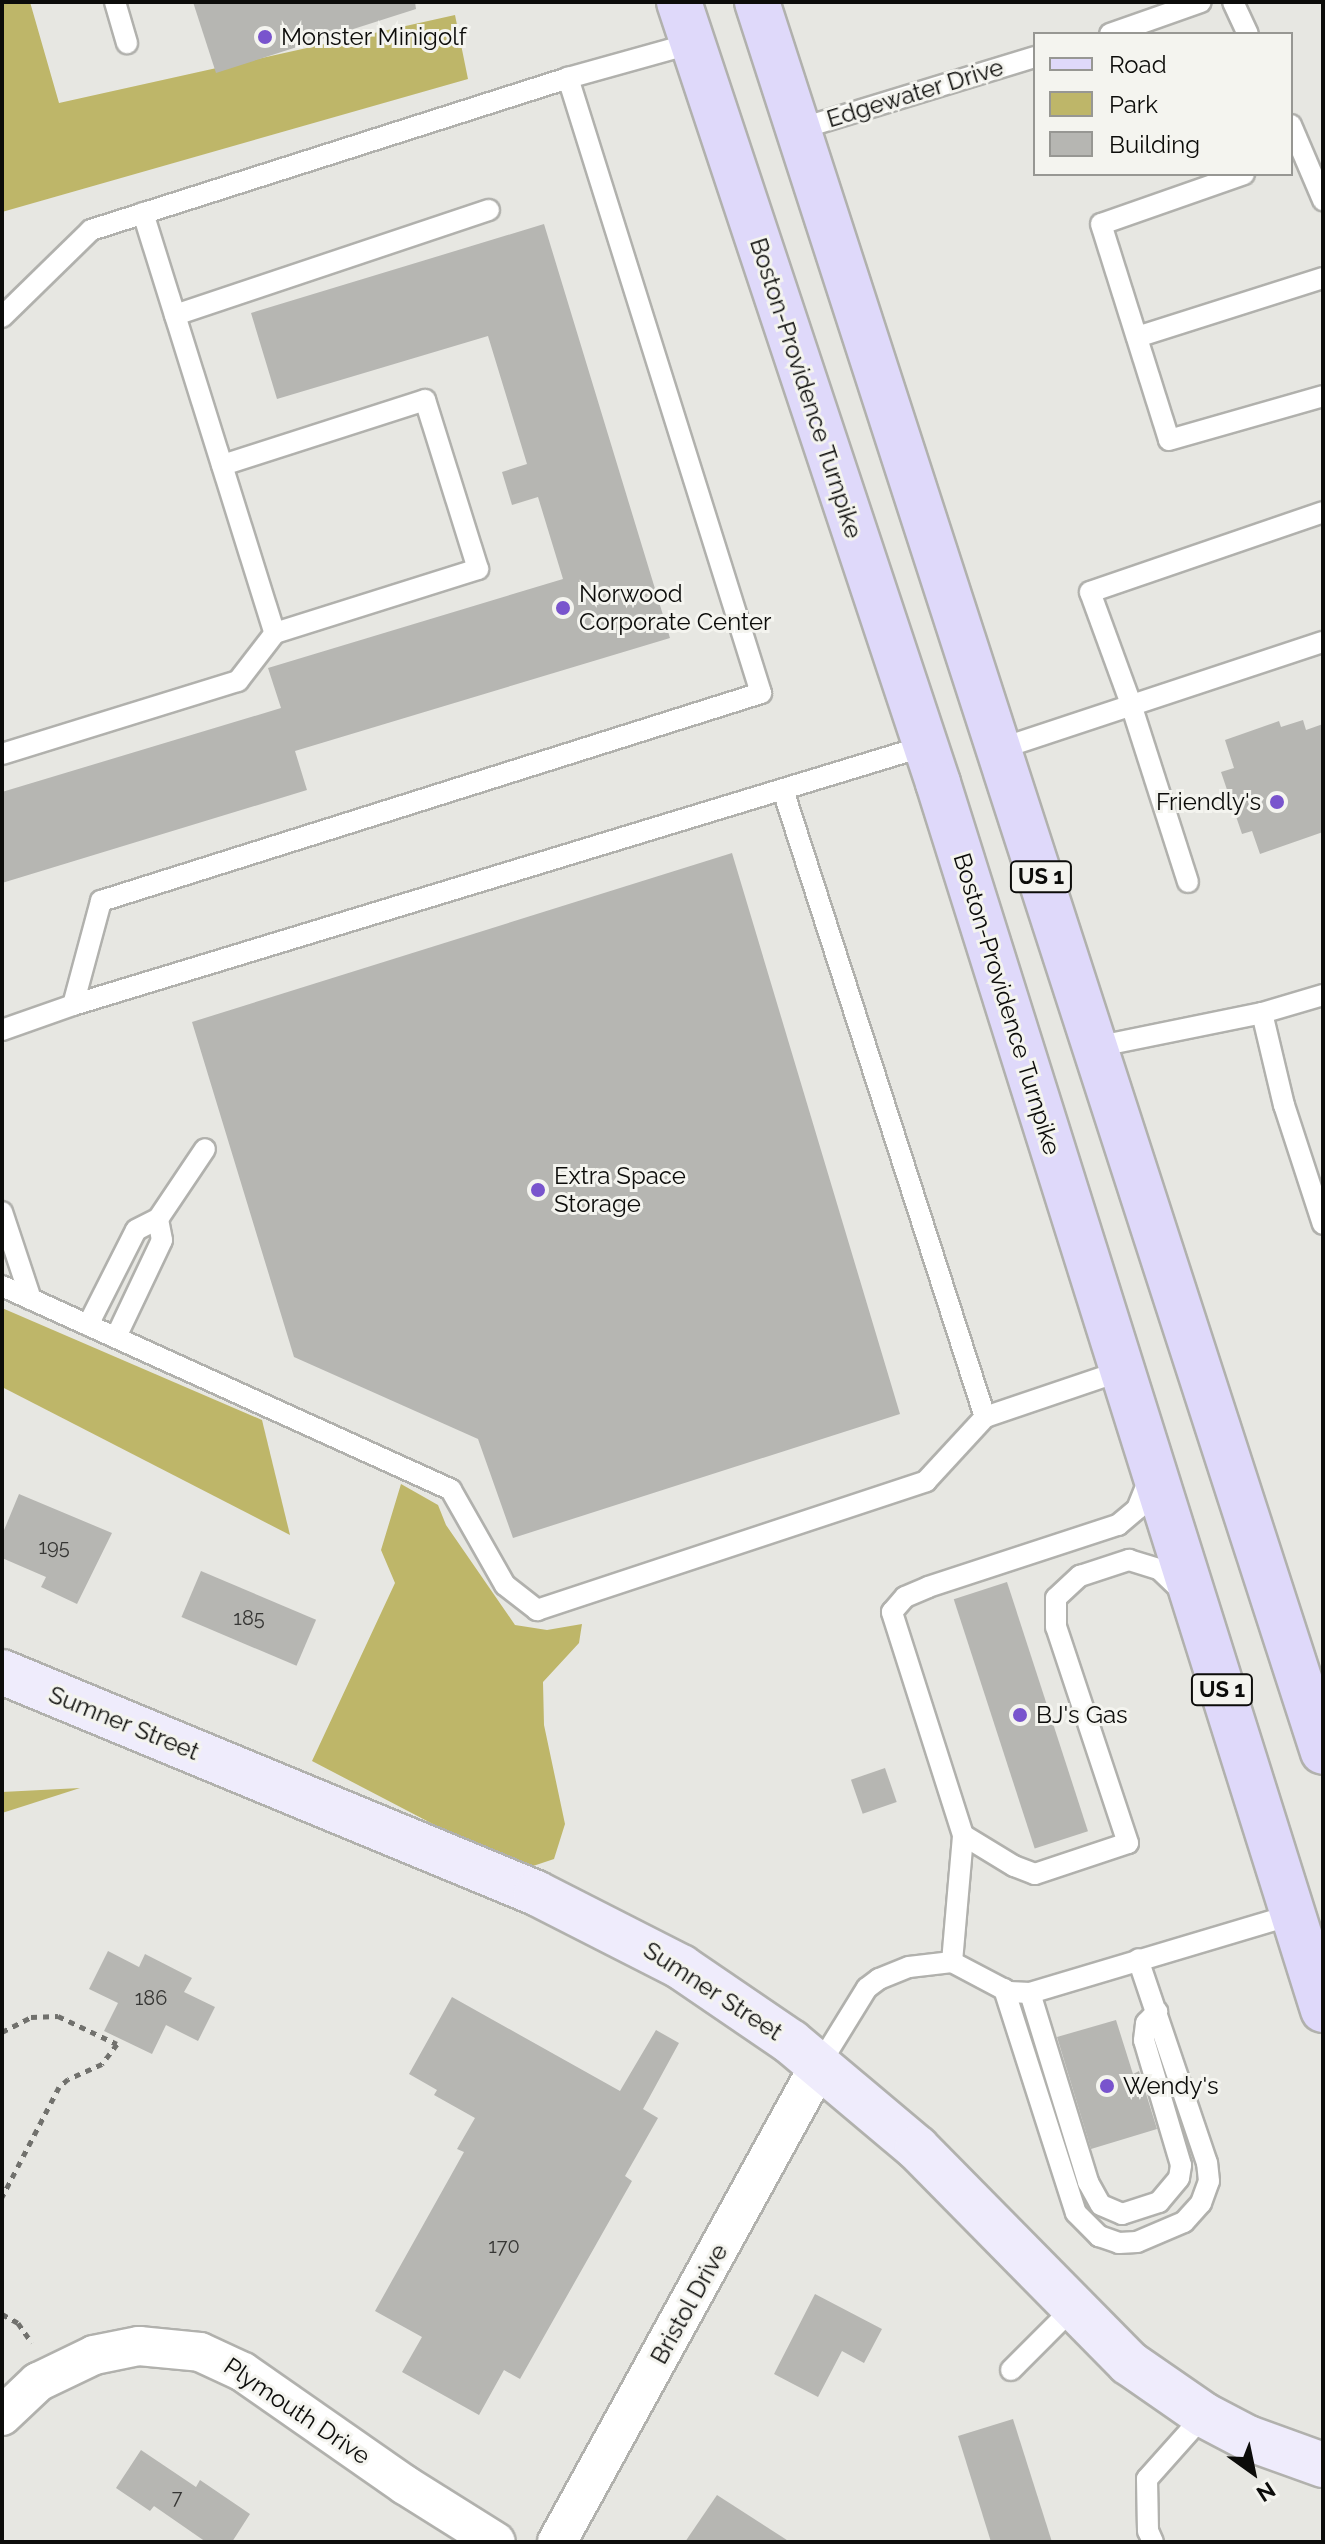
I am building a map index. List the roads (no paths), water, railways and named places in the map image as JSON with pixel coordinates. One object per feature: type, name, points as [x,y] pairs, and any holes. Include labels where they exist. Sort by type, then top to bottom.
[{"type":"main road","name":"Boston-Providence Turnpike","points":[[679,2],[925,746],[1323,2010]]},
{"type":"main road","name":"US 1","points":[[757,2],[1323,1752]]},
{"type":"main road","name":"Sumner Street","points":[[2,1672],[536,1893],[681,1967],[820,2064],[917,2148],[1129,2363],[1204,2415],[1248,2438],[1323,2465]]},
{"type":"street","name":"Bristol Drive","points":[[557,2542],[820,2064]]},
{"type":"street","name":"Plymouth Drive","points":[[2,2416],[28,2389],[94,2355],[139,2346],[200,2352],[243,2372],[405,2485],[496,2542]]},
{"type":"lane","points":[[115,2],[127,43]]},
{"type":"lane","points":[[1116,32],[1201,2]]},
{"type":"lane","points":[[1233,2],[1247,32]]},
{"type":"lane","points":[[2,317],[91,230],[568,78],[693,43]]},
{"type":"lane","name":"Edgewater Drive","points":[[796,130],[1033,58]]},
{"type":"lane","points":[[73,1005],[101,901],[761,693],[568,78]]},
{"type":"lane","points":[[1293,135],[1297,156],[1323,200]]},
{"type":"lane","points":[[1238,176],[1101,224],[1169,440],[1323,396]]},
{"type":"lane","points":[[175,315],[489,210]]},
{"type":"lane","points":[[143,213],[275,633]]},
{"type":"lane","points":[[1137,337],[1323,278]]},
{"type":"lane","points":[[2,754],[238,681],[275,633],[478,569],[425,400],[222,465]]},
{"type":"lane","points":[[1188,882],[1131,704],[1090,592],[1323,512]]},
{"type":"lane","points":[[999,749],[1323,642]]},
{"type":"lane","points":[[2,1030],[73,1005],[925,746]]},
{"type":"lane","points":[[783,790],[985,1417]]},
{"type":"lane","points":[[1095,1047],[1262,1013],[1323,995]]},
{"type":"lane","points":[[1262,1013],[1284,1105],[1323,1224]]},
{"type":"lane","points":[[88,1325],[136,1230],[158,1219],[205,1149]]},
{"type":"lane","points":[[2,1212],[31,1299]]},
{"type":"lane","points":[[116,1337],[162,1240],[158,1219]]},
{"type":"lane","points":[[2,1286],[451,1490],[505,1585],[537,1610],[926,1481],[985,1417],[1121,1371]]},
{"type":"lane","points":[[952,1962],[963,1835],[892,1612],[895,1606],[917,1592],[1118,1525],[1142,1501],[1151,1465]]},
{"type":"lane","points":[[963,1835],[1014,1866],[1035,1874],[1128,1843],[1056,1627],[1056,1598],[1080,1576],[1129,1560],[1159,1569],[1197,1606]]},
{"type":"lane","points":[[820,2064],[867,1988],[879,1979],[909,1967],[952,1962],[1004,1989],[1030,1993],[1291,1915]]},
{"type":"lane","points":[[1004,1989],[1070,2202],[1091,2231],[1119,2243],[1155,2237],[1184,2222],[1201,2203],[1209,2181],[1207,2163],[1138,1959]]},
{"type":"lane","points":[[1030,1993],[1088,2182],[1101,2205],[1122,2214],[1159,2202],[1179,2178],[1181,2165],[1144,2040],[1146,2023],[1157,2012]]},
{"type":"lane","points":[[1011,2370],[1074,2307]]},
{"type":"lane","points":[[1153,2542],[1148,2531],[1147,2479],[1204,2415]]},
{"type":"place","name":"Monster Minigolf","points":[[265,37]]},
{"type":"place","name":"Norwood Corporate Center","points":[[563,608]]},
{"type":"place","name":"Friendly's","points":[[1277,802]]},
{"type":"place","name":"Extra Space Storage","points":[[538,1190]]},
{"type":"place","name":"BJ's Gas","points":[[1020,1715]]},
{"type":"place","name":"Wendy's","points":[[1107,2086]]}]
